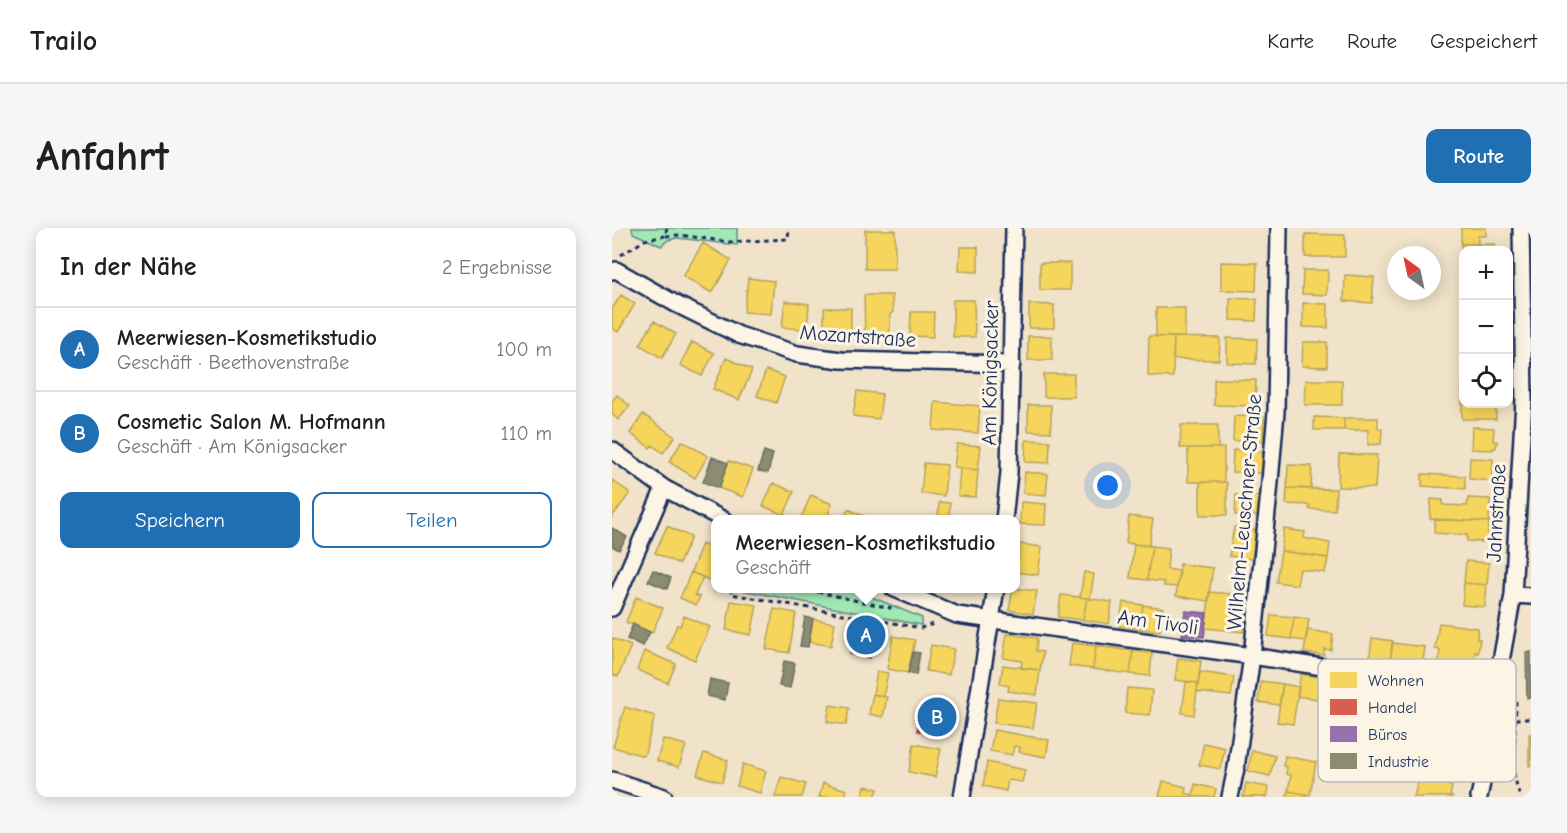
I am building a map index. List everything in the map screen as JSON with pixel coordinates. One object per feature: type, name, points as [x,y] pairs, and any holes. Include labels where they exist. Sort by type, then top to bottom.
[{"type":"street","name":"Am Königsacker","points":[[1004,515],[1009,473],[1014,228]]},
{"type":"street","name":"Wilhelm-Leuschner-Straße","points":[[1230,797],[1252,656],[1269,493],[1276,412],[1280,228]]},
{"type":"street","name":"Jahnstraße","points":[[1502,659],[1513,595],[1527,400],[1521,228]]},
{"type":"street","name":"Mozartstraße","points":[[614,271],[739,335],[797,354],[841,360],[1012,364]]},
{"type":"street","points":[[612,450],[664,488],[716,515]]},
{"type":"street","points":[[612,608],[664,488]]},
{"type":"street","name":"Am Tivoli","points":[[903,593],[957,615],[1318,666]]},
{"type":"street","points":[[962,797],[995,593]]},
{"type":"street","points":[[1513,595],[1531,596]]},
{"type":"street","points":[[612,780],[664,797]]},
{"type":"street","name":"Jahnstraße","points":[[1479,797],[1482,782]]},
{"type":"path","points":[[665,236],[667,228]]},
{"type":"path","points":[[614,271],[621,253],[645,240],[680,235],[729,242],[788,240],[789,228]]},
{"type":"path","points":[[731,593],[921,628],[957,615]]},
{"type":"path","points":[[822,593],[890,608],[892,593]]},
{"type":"path","points":[[1516,782],[1520,797]]},
{"type":"green space","points":[[632,228],[737,228],[737,245],[677,238],[668,240],[661,246],[633,233]]},
{"type":"green space","points":[[757,593],[863,593],[922,618],[921,625]]},
{"type":"building: Wohnen","points":[[1461,228],[1486,228],[1486,236],[1478,236],[1478,244],[1461,244]]},
{"type":"building: Wohnen","points":[[865,230],[895,230],[895,269],[865,269]]},
{"type":"building: Wohnen","points":[[1305,234],[1345,235],[1345,257],[1305,257]]},
{"type":"building: Wohnen","points":[[703,243],[731,260],[712,293],[683,276]]},
{"type":"building: Wohnen","points":[[1461,244],[1495,244],[1495,246],[1461,246]]},
{"type":"building: Wohnen","points":[[960,247],[978,247],[978,272],[959,271]]},
{"type":"building: Wohnen","points":[[1221,262],[1257,263],[1256,291],[1221,290]]},
{"type":"building: Wohnen","points":[[1040,263],[1070,263],[1070,290],[1040,290]]},
{"type":"building: Wohnen","points":[[1303,270],[1328,270],[1327,295],[1302,294]]},
{"type":"building: Wohnen","points":[[1345,275],[1374,277],[1372,303],[1344,301]]},
{"type":"building: Wohnen","points":[[748,278],[774,281],[771,314],[744,312]]},
{"type":"building: Wohnen","points":[[621,295],[635,304],[618,332],[612,328],[612,309]]},
{"type":"building: Wohnen","points":[[864,295],[892,295],[893,313],[890,314],[890,338],[865,338]]},
{"type":"building: Wohnen","points":[[1230,298],[1257,299],[1256,321],[1230,320]]},
{"type":"building: Wohnen","points":[[953,300],[974,300],[975,337],[953,337]]},
{"type":"building: Wohnen","points":[[785,301],[809,304],[807,330],[782,327]]},
{"type":"building: Wohnen","points":[[1303,303],[1328,304],[1328,328],[1303,327]]},
{"type":"building: Wohnen","points":[[1029,304],[1054,305],[1054,328],[1029,328]]},
{"type":"building: Wohnen","points":[[824,308],[851,308],[851,338],[824,338]]},
{"type":"building: Wohnen","points":[[1156,308],[1185,308],[1185,337],[1156,337]]},
{"type":"building: Wohnen","points":[[911,312],[934,312],[933,337],[910,336]]},
{"type":"building: Wohnen","points":[[654,321],[676,334],[662,358],[640,345]]},
{"type":"building: Wohnen","points":[[1028,336],[1052,336],[1052,360],[1028,360]]},
{"type":"building: Wohnen","points":[[1149,336],[1174,337],[1173,377],[1148,376]]},
{"type":"building: Wohnen","points":[[1174,337],[1220,338],[1219,360],[1173,359]]},
{"type":"building: Wohnen","points":[[1227,338],[1257,339],[1256,364],[1227,363]]},
{"type":"building: Wohnen","points":[[692,342],[714,353],[702,376],[680,365]]},
{"type":"building: Wohnen","points":[[1303,342],[1327,342],[1327,367],[1302,366]]},
{"type":"building: Wohnen","points":[[726,358],[752,370],[739,400],[713,389]]},
{"type":"building: Wohnen","points":[[766,370],[785,377],[776,403],[757,396]]},
{"type":"building: Wohnen","points":[[1044,374],[1074,374],[1074,397],[1044,397]]},
{"type":"building: Wohnen","points":[[1214,379],[1256,380],[1255,406],[1214,405]]},
{"type":"building: Wohnen","points":[[1306,380],[1342,380],[1342,405],[1305,405]]},
{"type":"building: Wohnen","points":[[857,391],[882,394],[879,419],[853,416]]},
{"type":"building: Wohnen","points":[[617,395],[630,406],[618,420],[612,414],[612,401]]},
{"type":"building: Wohnen","points":[[935,402],[980,406],[978,433],[933,430]]},
{"type":"building: Wohnen","points":[[1028,405],[1051,405],[1051,432],[1028,431]]},
{"type":"building: Wohnen","points":[[1462,408],[1496,408],[1496,419],[1462,419]]},
{"type":"building: Wohnen","points":[[643,414],[675,437],[663,453],[652,445],[650,448],[630,433]]},
{"type":"building: Wohnen","points":[[1234,416],[1264,417],[1263,442],[1233,441]]},
{"type":"building: Wohnen","points":[[1314,417],[1344,418],[1344,430],[1314,430]]},
{"type":"building: Wohnen","points":[[1344,418],[1378,418],[1378,429],[1382,429],[1381,444],[1368,445],[1368,430],[1344,430]]},
{"type":"building: Wohnen","points":[[1181,425],[1218,425],[1218,448],[1180,448]]},
{"type":"building: Wohnen","points":[[1472,427],[1494,428],[1493,441],[1497,441],[1496,448],[1493,450],[1471,449]]},
{"type":"building: Wohnen","points":[[1026,440],[1050,441],[1049,463],[1025,462]]},
{"type":"building: Wohnen","points":[[682,441],[708,456],[695,478],[669,462]]},
{"type":"building: Wohnen","points":[[957,444],[981,446],[978,470],[954,467]]},
{"type":"building: Wohnen","points":[[1188,448],[1224,448],[1224,482],[1188,482]]},
{"type":"building: Wohnen","points":[[1233,450],[1263,452],[1262,473],[1232,472]]},
{"type":"building: Wohnen","points":[[1339,454],[1377,455],[1375,488],[1338,487]]},
{"type":"building: Wohnen","points":[[1470,458],[1493,459],[1492,481],[1469,479]]},
{"type":"building: Wohnen","points":[[729,461],[753,469],[743,497],[719,488]]},
{"type":"building: Wohnen","points":[[924,463],[947,465],[944,496],[921,493]]},
{"type":"building: Wohnen","points":[[1288,465],[1312,466],[1311,489],[1287,488]]},
{"type":"building: Wohnen","points":[[960,468],[978,470],[976,497],[958,496]]},
{"type":"building: Wohnen","points":[[1025,472],[1048,474],[1046,495],[1023,493]]},
{"type":"building: Wohnen","points":[[1422,474],[1465,476],[1465,489],[1422,486]]},
{"type":"building: Wohnen","points":[[612,480],[630,493],[612,517]]},
{"type":"building: Wohnen","points":[[1200,482],[1227,482],[1227,515],[1200,515]]},
{"type":"building: Wohnen","points":[[773,483],[794,492],[784,515],[763,506]]},
{"type":"building: Wohnen","points":[[1287,488],[1336,489],[1335,510],[1309,509],[1310,505],[1286,504]]},
{"type":"building: Wohnen","points":[[811,495],[832,504],[828,515],[802,515]]},
{"type":"building: Wohnen","points":[[1236,495],[1260,496],[1259,516],[1235,515]]},
{"type":"building: Wohnen","points":[[1468,498],[1490,499],[1489,522],[1430,519],[1431,499],[1443,500],[1443,505],[1467,506]]},
{"type":"building: Wohnen","points":[[939,502],[950,503],[949,515],[938,515]]},
{"type":"building: Wohnen","points":[[1021,502],[1046,504],[1045,525],[1020,524]]},
{"type":"building: Wohnen","points":[[848,509],[861,515],[845,515]]},
{"type":"building: Wohnen","points":[[1129,516],[1153,519],[1149,546],[1126,543]]},
{"type":"building: Wohnen","points":[[1435,519],[1489,522],[1487,542],[1467,541],[1467,535],[1434,533]]},
{"type":"building: Wohnen","points":[[667,526],[691,537],[679,564],[655,553]]},
{"type":"building: Wohnen","points":[[1234,527],[1256,530],[1252,559],[1229,556]]},
{"type":"building: Wohnen","points":[[1284,529],[1305,532],[1304,538],[1330,543],[1328,558],[1281,551]]},
{"type":"building: Wohnen","points":[[702,544],[711,548],[711,581],[691,572]]},
{"type":"building: Wohnen","points":[[1020,544],[1042,547],[1038,575],[1020,573]]},
{"type":"building: Wohnen","points":[[1134,544],[1152,546],[1147,580],[1130,578]]},
{"type":"building: Wohnen","points":[[1152,546],[1169,548],[1167,569],[1180,571],[1177,587],[1164,586],[1164,582],[1147,580]]},
{"type":"building: Wohnen","points":[[1281,551],[1328,558],[1325,573],[1300,569],[1297,585],[1276,582]]},
{"type":"building: Wohnen","points":[[1466,561],[1489,563],[1487,585],[1464,583]]},
{"type":"building: Wohnen","points":[[1180,564],[1213,568],[1208,601],[1176,596]]},
{"type":"building: Wohnen","points":[[691,572],[703,577],[695,595],[700,597],[696,605],[680,598]]},
{"type":"building: Wohnen","points":[[1084,572],[1094,574],[1090,599],[1080,597]]},
{"type":"building: Wohnen","points":[[1464,583],[1487,585],[1485,607],[1462,605]]},
{"type":"building: Wohnen","points":[[1020,589],[1037,591],[1033,614],[1009,610],[1012,593],[1020,593]]},
{"type":"building: Wohnen","points":[[1210,592],[1231,594],[1229,608],[1246,611],[1243,632],[1205,628]]},
{"type":"building: Wohnen","points":[[1061,595],[1087,598],[1083,620],[1058,617]]},
{"type":"building: Wohnen","points":[[636,597],[663,608],[652,633],[626,622]]},
{"type":"building: Wohnen","points":[[1087,598],[1112,602],[1109,624],[1083,620]]},
{"type":"building: Wohnen","points":[[731,601],[757,605],[751,635],[726,630]]},
{"type":"building: Wohnen","points":[[1123,602],[1143,605],[1140,629],[1119,626]]},
{"type":"building: Wohnen","points":[[1143,605],[1163,608],[1160,631],[1140,629]]},
{"type":"building: Wohnen","points":[[774,609],[796,613],[789,653],[766,649]]},
{"type":"building: Wohnen","points":[[1271,615],[1294,617],[1291,639],[1268,636]]},
{"type":"building: Wohnen","points":[[684,616],[710,627],[695,660],[667,648],[677,625],[680,626]]},
{"type":"building: Wohnen","points":[[1294,617],[1309,619],[1306,641],[1291,639]]},
{"type":"building: Wohnen","points":[[813,619],[835,623],[831,646],[809,642]]},
{"type":"building: Wohnen","points":[[1439,623],[1478,628],[1477,639],[1480,639],[1478,653],[1475,652],[1474,659],[1439,659],[1440,650],[1435,649]]},
{"type":"building: Wohnen","points":[[1307,630],[1333,634],[1331,650],[1324,649],[1324,655],[1304,653]]},
{"type":"building: Wohnen","points":[[1007,634],[1037,638],[1036,651],[1043,652],[1040,670],[1021,668],[1022,661],[1003,658]]},
{"type":"building: Wohnen","points":[[893,636],[915,640],[908,673],[887,669]]},
{"type":"building: Wohnen","points":[[612,638],[631,646],[618,677],[612,674]]},
{"type":"building: Wohnen","points":[[1372,638],[1393,641],[1391,659],[1369,659]]},
{"type":"building: Wohnen","points":[[1072,643],[1096,646],[1093,669],[1069,666]]},
{"type":"building: Wohnen","points":[[1392,643],[1425,647],[1423,659],[1390,659]]},
{"type":"building: Wohnen","points":[[931,645],[954,649],[949,675],[926,671]]},
{"type":"building: Wohnen","points":[[1096,646],[1133,651],[1130,674],[1093,669]]},
{"type":"building: Wohnen","points":[[644,651],[676,664],[668,683],[637,670]]},
{"type":"building: Wohnen","points":[[1133,651],[1152,653],[1150,676],[1130,674]]},
{"type":"building: Wohnen","points":[[1178,658],[1201,661],[1198,683],[1175,680]]},
{"type":"building: Wohnen","points":[[1003,665],[1040,670],[1037,695],[1008,691],[1009,686],[1000,684]]},
{"type":"building: Wohnen","points":[[877,671],[888,673],[883,697],[873,694]]},
{"type":"building: Wohnen","points":[[1200,672],[1234,677],[1231,696],[1197,692]]},
{"type":"building: Wohnen","points":[[1301,674],[1318,677],[1317,699],[1297,696]]},
{"type":"building: Wohnen","points":[[1261,681],[1283,684],[1279,705],[1258,702]]},
{"type":"building: Wohnen","points":[[1186,682],[1198,683],[1194,715],[1182,713]]},
{"type":"building: Wohnen","points":[[1283,684],[1299,687],[1293,724],[1277,722]]},
{"type":"building: Wohnen","points":[[1127,688],[1152,690],[1150,715],[1125,713]]},
{"type":"building: Wohnen","points":[[873,694],[887,697],[883,717],[869,714]]},
{"type":"building: Wohnen","points":[[998,698],[1037,703],[1033,728],[994,723]]},
{"type":"building: Wohnen","points":[[830,705],[849,708],[846,725],[827,722]]},
{"type":"building: Wohnen","points":[[625,707],[655,716],[644,756],[613,747]]},
{"type":"building: Wohnen","points":[[994,730],[1049,740],[1046,757],[1019,752],[1020,747],[1014,746],[1012,755],[990,751]]},
{"type":"building: Wohnen","points":[[1529,734],[1531,734],[1531,766],[1529,766]]},
{"type":"building: Wohnen","points":[[663,739],[686,745],[679,767],[657,761]]},
{"type":"building: Wohnen","points":[[1204,743],[1225,748],[1220,769],[1199,765]]},
{"type":"building: Wohnen","points":[[914,744],[941,749],[935,777],[909,772]]},
{"type":"building: Wohnen","points":[[1252,750],[1275,756],[1270,776],[1248,771]]},
{"type":"building: Wohnen","points":[[704,753],[728,760],[722,782],[697,775]]},
{"type":"building: Wohnen","points":[[1285,756],[1316,762],[1310,795],[1288,791],[1291,775],[1286,774],[1287,767],[1283,766]]},
{"type":"building: Wohnen","points":[[987,762],[1025,770],[1022,782],[1008,780],[1006,791],[983,786]]},
{"type":"building: Wohnen","points":[[743,764],[766,771],[760,793],[737,786]]},
{"type":"building: Wohnen","points":[[781,777],[806,784],[802,797],[775,797]]},
{"type":"building: Wohnen","points":[[1163,781],[1186,787],[1185,793],[1193,795],[1195,784],[1216,789],[1214,797],[1159,797]]},
{"type":"building: Wohnen","points":[[1418,782],[1436,782],[1452,786],[1450,796],[1453,797],[1414,797]]},
{"type":"building: Wohnen","points":[[823,783],[847,790],[845,797],[819,797]]},
{"type":"building: Wohnen","points":[[1246,783],[1269,787],[1267,797],[1243,797]]},
{"type":"building: Wohnen","points":[[865,786],[878,789],[875,797],[862,797]]},
{"type":"building: Wohnen","points":[[1288,791],[1306,794],[1305,797],[1287,797]]},
{"type":"building: Handel","points":[[854,628],[875,632],[870,658],[850,654]]},
{"type":"building: Handel","points":[[922,707],[944,711],[939,735],[917,731]]},
{"type":"building: Büros","points":[[1185,611],[1207,613],[1204,637],[1182,635]]},
{"type":"building: Industrie","points":[[764,451],[773,454],[768,473],[758,471]]},
{"type":"building: Industrie","points":[[712,457],[728,463],[719,488],[703,482]]},
{"type":"building: Industrie","points":[[612,528],[627,537],[619,550],[612,546]]},
{"type":"building: Industrie","points":[[653,570],[671,578],[667,589],[648,581]]},
{"type":"building: Industrie","points":[[805,617],[813,619],[808,647],[800,646]]},
{"type":"building: Industrie","points":[[633,624],[650,632],[643,646],[627,639]]},
{"type":"building: Industrie","points":[[913,652],[920,653],[916,675],[908,673]]},
{"type":"building: Industrie","points":[[1531,652],[1531,698],[1527,698],[1526,653]]},
{"type":"building: Industrie","points":[[784,661],[795,663],[790,688],[779,686]]},
{"type":"building: Industrie","points":[[710,679],[728,683],[725,700],[707,696]]},
{"type":"place","name":"Meerwiesen-Kosmetikstudio","points":[[866,635]]},
{"type":"place","name":"Cosmetic Salon M. Hofmann","points":[[937,717]]}]
